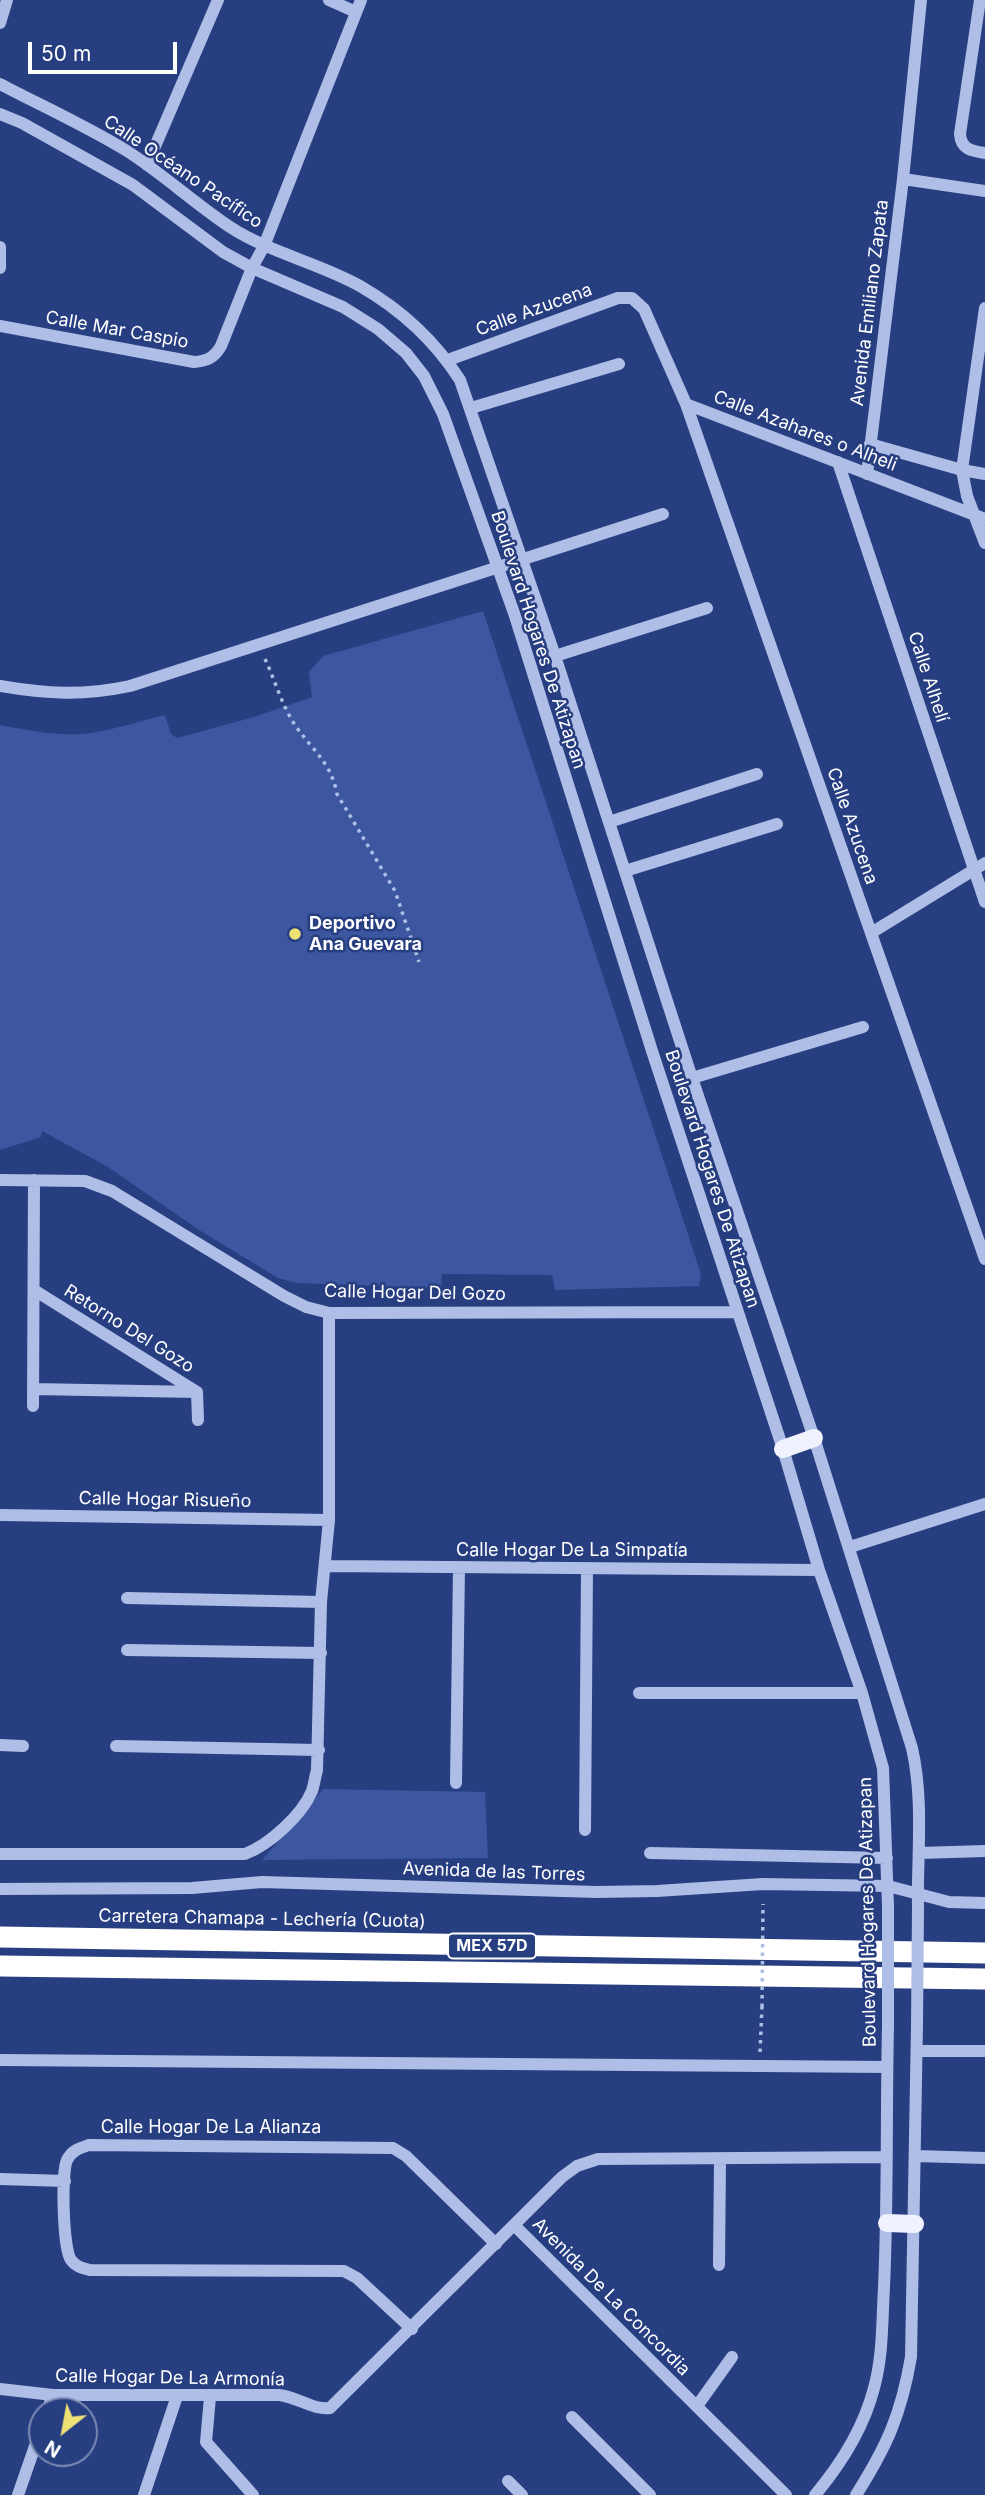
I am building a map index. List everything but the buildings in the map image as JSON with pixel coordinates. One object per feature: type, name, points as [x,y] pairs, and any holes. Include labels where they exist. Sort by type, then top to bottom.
[{"type":"highway","name":"Carretera Chamapa - Lechería (Cuota)","points":[[0,1937],[985,1953]]},
{"type":"highway","name":"MEX 57D","points":[[0,1966],[985,1979]]},
{"type":"main road","points":[[783,1450],[814,1438]]},
{"type":"main road","points":[[887,2223],[915,2224]]},
{"type":"street","points":[[0,23],[7,0]]},
{"type":"street","points":[[252,268],[264,246],[359,6],[329,0]]},
{"type":"street","name":"Avenida Emiliano Zapata","points":[[867,474],[903,179],[920,0]]},
{"type":"street","points":[[980,0],[960,141],[965,147],[985,153]]},
{"type":"street","points":[[147,165],[215,1]]},
{"type":"street","name":"Calle Océano Pacífico","points":[[0,84],[89,130],[147,165],[231,228],[264,246],[359,286],[420,331],[448,360]]},
{"type":"street","name":"Boulevard Hogares De Atizapan","points":[[0,114],[22,123],[133,185],[223,251],[252,268],[343,307],[378,329],[406,353],[424,376],[443,414],[514,613],[783,1450],[819,1570],[862,1693],[883,1768],[888,1886],[887,2223],[880,2354],[874,2388],[863,2418],[849,2446],[815,2495]]},
{"type":"street","name":"Avenida Emiliano Zapata","points":[[903,179],[985,191]]},
{"type":"street","points":[[0,247],[0,268]]},
{"type":"street","name":"Calle Mar Caspio","points":[[0,327],[194,362],[205,361],[215,356],[221,346],[252,268]]},
{"type":"street","name":"Calle Azucena","points":[[448,360],[618,298],[632,298]]},
{"type":"street","name":"Calle Azahares o Alheli","points":[[632,298],[644,309],[686,404],[980,517]]},
{"type":"street","points":[[985,308],[962,470],[967,496],[980,517],[985,543]]},
{"type":"street","name":"Boulevard Hogares De Atizapan","points":[[448,360],[460,380],[471,408],[555,656],[692,1078],[850,1547],[918,1775],[918,2025],[911,2357],[904,2396],[887,2442],[856,2495]]},
{"type":"street","points":[[471,408],[620,364]]},
{"type":"street","name":"Calle Azucena","points":[[686,404],[985,1259]]},
{"type":"street","points":[[870,443],[962,470],[985,474]]},
{"type":"street","name":"Calle Alhelí","points":[[838,463],[979,866],[985,901]]},
{"type":"street","points":[[0,685],[51,694],[103,692],[130,686],[663,514]]},
{"type":"street","points":[[555,656],[707,608]]},
{"type":"street","points":[[609,822],[757,774]]},
{"type":"street","points":[[625,871],[777,824]]},
{"type":"street","points":[[872,933],[979,866]]},
{"type":"street","points":[[692,1078],[863,1027]]},
{"type":"street","name":"Calle Hogar Del Gozo","points":[[0,1180],[85,1181],[112,1191],[284,1296],[306,1307],[329,1313],[737,1312]]},
{"type":"street","name":"Retorno Del Gozo","points":[[34,1180],[33,1389],[197,1392]]},
{"type":"street","name":"Retorno Del Gozo","points":[[34,1290],[197,1392]]},
{"type":"street","points":[[0,1854],[245,1854],[271,1841],[311,1793],[317,1770],[321,1602],[329,1520],[329,1313]]},
{"type":"street","points":[[33,1389],[33,1406]]},
{"type":"street","points":[[197,1392],[198,1420]]},
{"type":"street","points":[[850,1547],[985,1504]]},
{"type":"street","name":"Calle Hogar Risueño","points":[[0,1515],[329,1520]]},
{"type":"street","name":"Calle Hogar De La Simpatía","points":[[325,1566],[819,1570]]},
{"type":"street","points":[[456,1783],[459,1567]]},
{"type":"street","points":[[585,1830],[587,1568]]},
{"type":"street","points":[[127,1598],[321,1602]]},
{"type":"street","points":[[127,1650],[321,1653]]},
{"type":"street","points":[[639,1693],[862,1693]]},
{"type":"street","points":[[0,1745],[23,1746]]},
{"type":"street","points":[[116,1746],[318,1750]]},
{"type":"street","points":[[919,1853],[985,1851]]},
{"type":"street","points":[[650,1853],[887,1858]]},
{"type":"street","name":"Avenida de las Torres","points":[[0,1889],[192,1888],[262,1882],[597,1892],[763,1884],[888,1886],[918,1902],[985,1903]]},
{"type":"street","points":[[917,2051],[985,2050]]},
{"type":"street","points":[[0,2060],[887,2067]]},
{"type":"street","name":"Calle Hogar De La Alianza","points":[[412,2329],[357,2278],[344,2271],[90,2270],[78,2267],[69,2258],[66,2246],[65,2181],[68,2158],[77,2148],[89,2145],[393,2148],[406,2156],[495,2244]]},
{"type":"street","points":[[916,2156],[985,2158]]},
{"type":"street","name":"Avenida De La Concordia","points":[[786,2495],[514,2225],[577,2166],[598,2159],[886,2157]]},
{"type":"street","points":[[719,2265],[720,2160]]},
{"type":"street","points":[[0,2179],[65,2181]]},
{"type":"street","name":"Calle Hogar De La Armonía","points":[[0,2389],[53,2395],[289,2396],[322,2409],[330,2408],[514,2225]]},
{"type":"street","points":[[696,2406],[732,2357]]},
{"type":"street","points":[[145,2495],[177,2396]]},
{"type":"street","points":[[209,2397],[206,2442],[253,2495]]},
{"type":"street","points":[[572,2417],[650,2495]]},
{"type":"street","points":[[18,2495],[28,2466]]},
{"type":"street","points":[[508,2481],[522,2495]]},
{"type":"path","points":[[259,645],[294,724],[321,755],[335,780],[337,794],[394,891],[419,962]]},
{"type":"path","points":[[759,2068],[763,1904]]},
{"type":"shaded area","name":"Deportivo Ana Guevara","points":[[483,611],[701,1274],[699,1286],[555,1290],[552,1275],[442,1274],[441,1288],[297,1283],[278,1278],[199,1230],[108,1167],[42,1131],[41,1137],[0,1150],[0,725],[48,733],[85,734],[165,715],[171,734],[177,738],[254,717],[312,697],[309,672],[323,656]]},
{"type":"shaded area","points":[[323,1789],[485,1792],[488,1858],[262,1860]]},
{"type":"place","name":"Deportivo Ana Guevara","points":[[295,934]]}]
